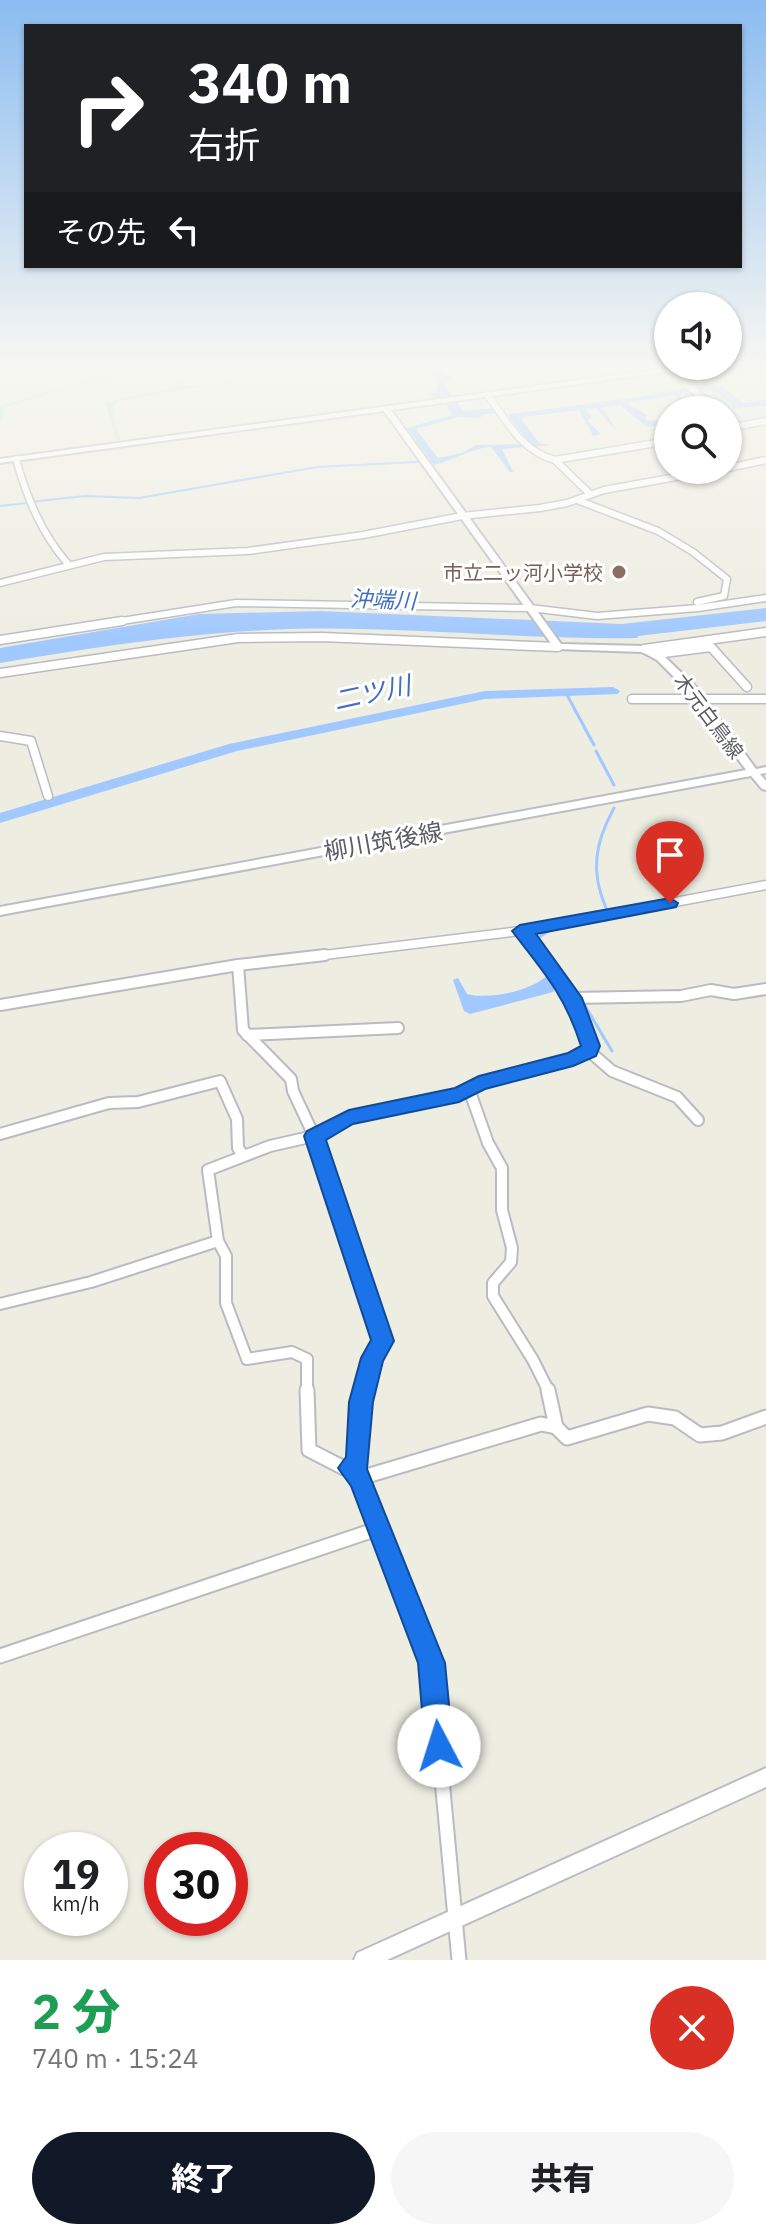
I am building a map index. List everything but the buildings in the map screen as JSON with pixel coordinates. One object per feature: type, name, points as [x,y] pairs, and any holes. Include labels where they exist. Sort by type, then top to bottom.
[{"type":"main road","points":[[0,461],[20,458]]},
{"type":"main road","points":[[422,458],[557,645]]},
{"type":"main road","name":"木元白鳥線","points":[[557,645],[644,649],[656,654],[700,700],[752,773],[766,787]]},
{"type":"main road","name":"柳川筑後線","points":[[0,911],[766,770]]},
{"type":"main road","points":[[364,1960],[766,1777]]},
{"type":"street","points":[[546,458],[564,458]]},
{"type":"street","points":[[16,459],[35,519],[54,549],[68,564]]},
{"type":"street","points":[[555,460],[583,497],[597,509],[630,518],[691,548],[727,579],[724,596],[651,612]]},
{"type":"street","points":[[742,465],[766,460]]},
{"type":"street","points":[[0,583],[68,564],[122,556],[248,551],[353,537],[462,516],[540,508],[654,482]]},
{"type":"street","points":[[0,640],[236,603],[531,610],[597,616],[766,598]]},
{"type":"street","points":[[644,649],[766,632]]},
{"type":"street","points":[[0,673],[238,638],[322,637],[557,645]]},
{"type":"street","points":[[656,654],[711,647],[747,687]]},
{"type":"street","points":[[632,699],[766,699]]},
{"type":"street","points":[[0,736],[31,741],[48,796]]},
{"type":"street","points":[[0,1005],[238,965],[520,931],[766,885]]},
{"type":"street","points":[[520,931],[528,935],[573,998],[591,1046],[589,1051],[573,1059],[479,1083],[459,1095],[349,1117],[314,1136],[243,1155],[208,1170],[218,1241],[226,1256],[226,1303],[247,1359],[292,1352],[307,1359],[306,1434],[309,1450],[355,1473],[541,1424],[556,1427],[567,1438],[648,1414],[675,1418],[700,1435],[722,1433],[766,1417]]},
{"type":"street","points":[[238,965],[243,1030],[291,1079],[293,1091],[314,1136],[382,1341],[372,1358],[361,1402],[355,1473],[431,1663],[459,1960]]},
{"type":"street","points":[[573,998],[681,996],[711,990],[734,994],[766,989]]},
{"type":"street","points":[[247,1035],[398,1028]]},
{"type":"street","points":[[589,1051],[612,1071],[677,1097],[698,1120]]},
{"type":"street","points":[[0,1134],[109,1103],[138,1102],[220,1081],[237,1119],[238,1148],[243,1155]]},
{"type":"street","points":[[469,1089],[488,1143],[502,1168],[502,1210],[512,1248],[511,1262],[493,1283],[493,1296],[536,1368],[558,1413],[556,1427]]},
{"type":"street","points":[[0,1304],[91,1282],[218,1241]]},
{"type":"street","points":[[0,1656],[377,1529]]},
{"type":"water","points":[[429,458],[453,458],[434,465]]},
{"type":"water","points":[[500,458],[507,458],[513,472],[510,472]]},
{"type":"water","name":"沖端川","points":[[766,608],[766,621],[637,638],[290,629],[181,637],[0,663],[0,648],[199,614],[320,611],[622,624]]},
{"type":"water","points":[[548,975],[557,986],[553,992],[470,1014],[464,1011],[453,980],[458,978],[467,994],[487,996],[521,990]]},
{"type":"waterway","points":[[30,502],[85,496],[139,498],[317,467],[435,461]]},
{"type":"waterway","points":[[0,506],[27,503]]},
{"type":"waterway","name":"二ツ川","points":[[0,818],[234,747],[485,695],[613,691]]},
{"type":"waterway","points":[[566,693],[594,745]]},
{"type":"waterway","points":[[596,751],[614,785]]},
{"type":"waterway","points":[[606,908],[596,869],[602,833],[614,808]]},
{"type":"waterway","points":[[574,925],[550,930],[538,938],[577,992]]},
{"type":"waterway","points":[[584,1004],[612,1051]]},
{"type":"place","name":"市立二ッ河小学校","points":[[619,572]]},
{"type":"route","points":[[439,1746],[431,1663],[377,1529],[360,1478],[350,1468],[358,1462],[361,1402],[372,1358],[382,1341],[314,1136],[349,1117],[459,1095],[479,1083],[573,1059],[589,1051],[591,1046],[573,998],[528,935],[520,931],[670,903]]}]
